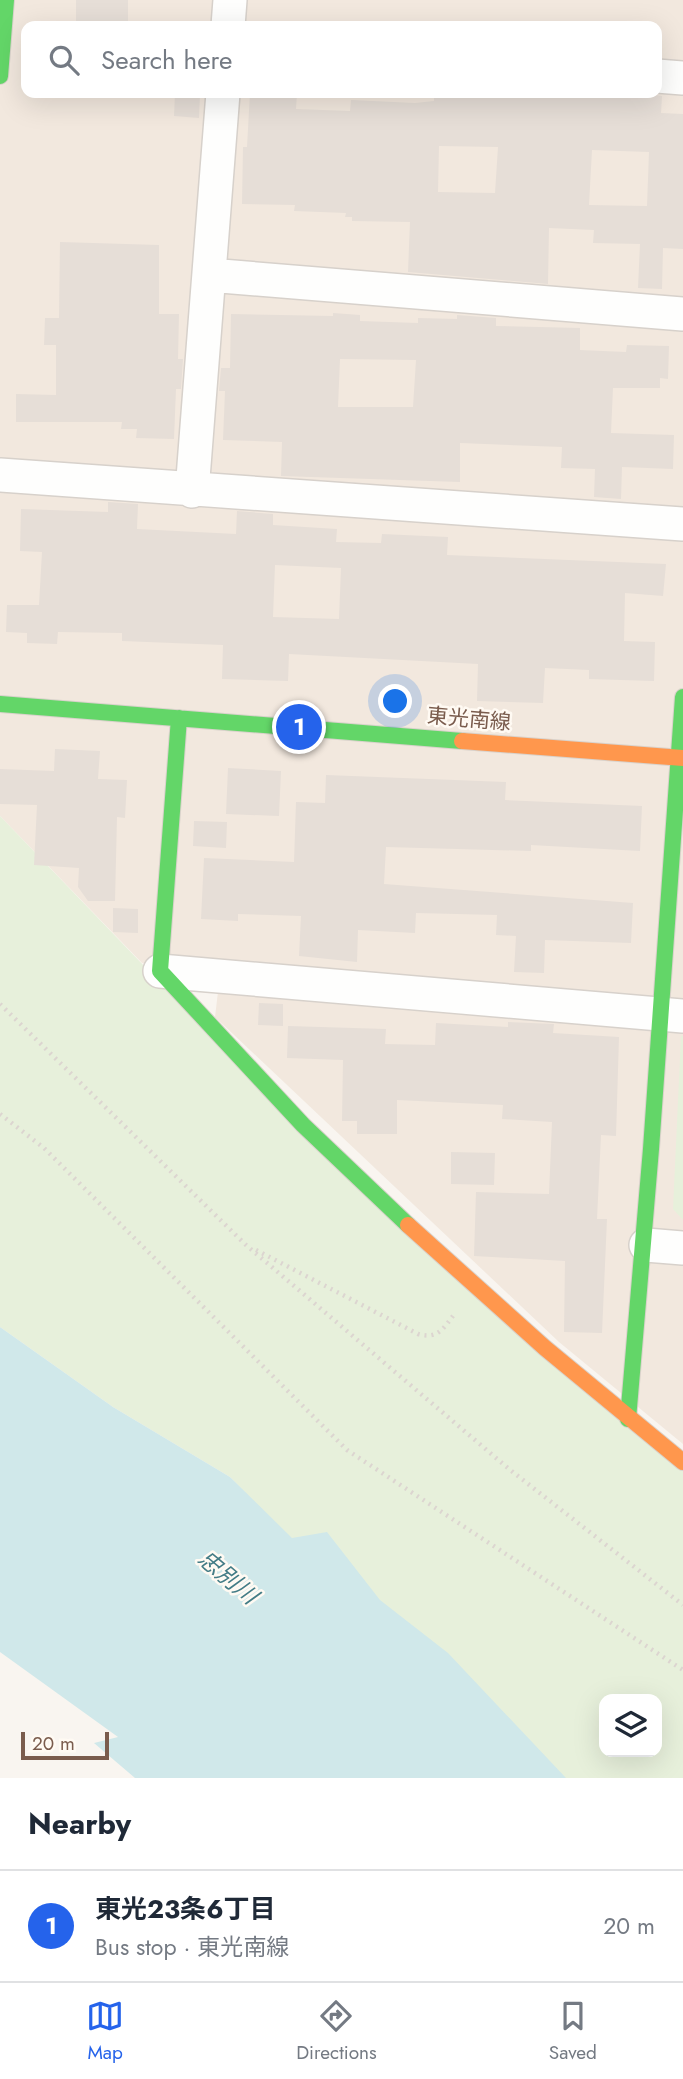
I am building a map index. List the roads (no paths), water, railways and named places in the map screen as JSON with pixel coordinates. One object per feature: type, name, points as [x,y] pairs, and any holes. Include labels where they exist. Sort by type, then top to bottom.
[{"type":"street","points":[[0,76],[6,0]]},
{"type":"street","points":[[228,21],[230,0]]},
{"type":"street","points":[[662,76],[683,78]]},
{"type":"street","points":[[192,491],[223,98]]},
{"type":"street","points":[[209,275],[683,314]]},
{"type":"street","points":[[0,475],[192,491],[683,524]]},
{"type":"street","points":[[628,1419],[671,1015],[683,697]]},
{"type":"street","name":"東光南線","points":[[0,704],[681,758]]},
{"type":"street","points":[[179,718],[160,971],[322,1144],[475,1286],[628,1419],[683,1462]]},
{"type":"street","points":[[160,971],[671,1015]]},
{"type":"street","points":[[646,1245],[683,1248]]},
{"type":"water","name":"忠別川","points":[[0,1327],[113,1407],[230,1477],[292,1538],[327,1532],[380,1600],[448,1653],[566,1778],[135,1778],[94,1743],[118,1737],[0,1652]]},
{"type":"place","name":"東光23条6丁目","points":[[299,727]]}]
